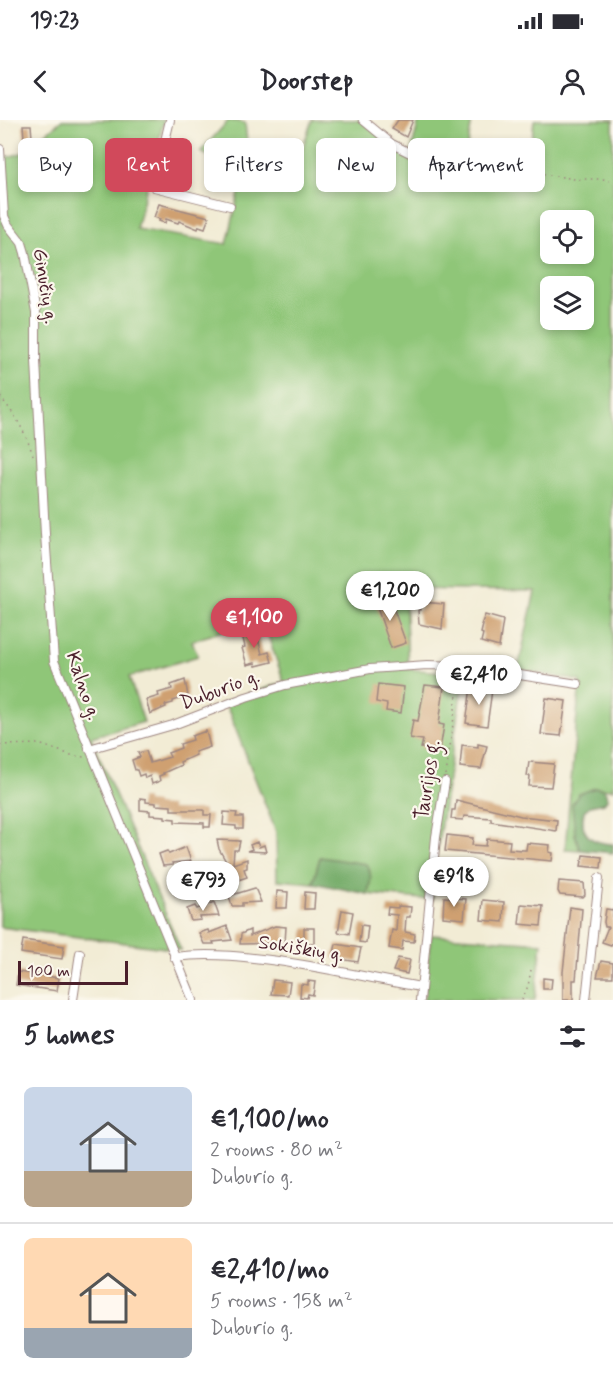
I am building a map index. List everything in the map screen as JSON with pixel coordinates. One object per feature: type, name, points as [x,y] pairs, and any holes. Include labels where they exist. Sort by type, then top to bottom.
[{"type":"street","points":[[170,120],[154,187],[230,206]]},
{"type":"street","points":[[363,120],[392,144],[408,152]]},
{"type":"street","name":"Ginučių g.","points":[[0,149],[4,216],[22,243],[34,297],[36,361]]},
{"type":"street","name":"Kalno g.","points":[[36,361],[54,661],[193,1000]]},
{"type":"street","name":"Duburio g.","points":[[90,753],[285,685],[370,669],[427,664],[461,666],[578,684]]},
{"type":"street","name":"Taurijos g.","points":[[420,1000],[436,837],[445,782]]},
{"type":"street","points":[[586,1000],[599,878]]},
{"type":"street","points":[[73,1000],[80,953]]},
{"type":"street","name":"Sokiškių g.","points":[[174,957],[219,954],[421,987]]},
{"type":"path","points":[[545,174],[574,179],[603,179],[613,182]]},
{"type":"path","points":[[0,397],[14,412],[23,428],[35,462]]},
{"type":"path","name":"Taurijos g.","points":[[445,782],[460,673]]},
{"type":"path","points":[[0,745],[39,744],[74,756],[90,753]]},
{"type":"path","points":[[522,1000],[531,970]]},
{"type":"green space","points":[[62,120],[164,120],[159,138],[105,138],[105,192],[146,192],[136,229],[227,244],[239,192],[304,192],[304,143],[312,120],[360,120],[385,138],[316,138],[316,192],[396,192],[396,146],[408,155],[408,192],[545,192],[545,138],[532,138],[534,120],[613,120],[613,789],[595,788],[579,794],[575,834],[580,850],[565,849],[580,681],[518,669],[535,591],[405,589],[408,669],[464,674],[436,857],[433,900],[367,894],[370,885],[369,868],[320,857],[313,883],[277,880],[276,832],[225,702],[284,682],[262,618],[192,641],[198,656],[129,677],[144,722],[91,737],[181,950],[0,927],[0,159],[18,154],[18,192],[93,192],[93,138],[40,138]]},
{"type":"green space","points":[[229,120],[245,123],[247,138],[213,138]]},
{"type":"green space","points":[[419,120],[472,120],[469,138],[414,138]]},
{"type":"green space","points":[[595,788],[604,789],[608,798],[604,803],[590,806],[584,811],[583,826],[588,836],[598,842],[613,844],[613,853],[580,850],[575,834],[572,804],[579,794]]},
{"type":"green space","points":[[320,857],[366,864],[371,879],[367,894],[313,883]]},
{"type":"green space","points":[[431,935],[542,943],[535,1000],[424,1000]]},
{"type":"building","points":[[398,120],[413,120],[406,137],[392,129]]},
{"type":"building","points":[[23,125],[31,125],[32,138],[24,138]]},
{"type":"building","points":[[159,204],[209,217],[205,228],[199,226],[198,229],[179,221],[178,223],[166,219],[165,223],[159,221],[160,219],[154,217]]},
{"type":"building","points":[[389,596],[406,643],[391,648],[375,602]]},
{"type":"building","points":[[421,602],[444,604],[442,629],[419,624],[418,610],[420,610]]},
{"type":"building","points":[[485,615],[503,620],[499,647],[481,642],[483,625],[481,625]]},
{"type":"building","points":[[255,627],[262,654],[269,652],[272,662],[256,666],[255,663],[247,665],[242,648],[245,647],[241,630]]},
{"type":"building","points":[[185,680],[188,696],[173,701],[150,714],[146,700],[159,696],[158,693],[172,689],[171,685]]},
{"type":"building","points":[[378,684],[404,687],[401,713],[386,711],[387,704],[376,702]]},
{"type":"building","points":[[425,685],[444,687],[439,724],[444,725],[440,750],[421,748],[423,740],[410,738],[413,720],[418,721]]},
{"type":"building","points":[[471,687],[492,690],[487,726],[466,723]]},
{"type":"building","points":[[546,698],[566,701],[561,736],[541,734]]},
{"type":"building","points":[[206,731],[210,747],[195,752],[196,755],[180,762],[181,765],[163,773],[159,776],[160,781],[152,784],[150,776],[145,778],[144,774],[139,776],[135,770],[132,760],[140,757],[138,753],[146,751],[150,763],[170,757],[168,753],[181,748],[180,744],[193,740],[192,736]]},
{"type":"building","points":[[478,744],[487,746],[481,769],[460,767],[462,745],[478,747]]},
{"type":"building","points":[[529,762],[554,764],[551,787],[529,786],[530,776],[527,776]]},
{"type":"building","points":[[140,798],[146,799],[146,802],[156,803],[156,805],[171,806],[171,810],[204,810],[204,815],[211,815],[210,827],[204,827],[204,823],[175,822],[175,819],[165,818],[165,816],[150,815],[150,811],[140,810]]},
{"type":"building","points":[[456,800],[521,816],[557,820],[556,831],[491,821],[491,818],[464,816],[463,820],[451,819]]},
{"type":"building","points":[[224,812],[237,813],[236,817],[243,817],[243,829],[223,825]]},
{"type":"building","points":[[447,835],[473,838],[472,845],[486,846],[487,839],[510,841],[509,849],[526,850],[527,843],[550,845],[549,852],[553,853],[552,861],[445,851]]},
{"type":"building","points":[[217,840],[240,841],[238,850],[234,850],[233,864],[247,859],[247,868],[244,869],[247,877],[238,880],[235,872],[233,875],[230,874],[225,866],[228,865]]},
{"type":"building","points":[[257,842],[259,847],[264,845],[266,852],[247,851],[252,849],[250,845]]},
{"type":"building","points":[[186,847],[191,861],[163,866],[159,854],[167,851],[169,854]]},
{"type":"building","points":[[583,855],[602,857],[601,868],[581,866]]},
{"type":"building","points":[[195,879],[200,893],[183,891],[186,897],[176,896],[172,886]]},
{"type":"building","points":[[559,881],[584,883],[585,895],[583,897],[560,895]]},
{"type":"building","points":[[255,888],[261,902],[232,906],[229,896]]},
{"type":"building","points":[[277,891],[288,892],[287,908],[276,908]]},
{"type":"building","points":[[305,892],[315,893],[314,909],[304,909]]},
{"type":"building","points":[[444,897],[466,899],[464,919],[443,917]]},
{"type":"building","points":[[483,900],[504,902],[503,922],[481,920]]},
{"type":"building","points":[[214,902],[219,916],[200,917],[201,920],[191,921],[187,909],[195,906],[197,909]]},
{"type":"building","points":[[521,904],[543,906],[541,926],[519,924]]},
{"type":"building","points":[[398,906],[411,907],[410,917],[406,917],[405,932],[415,934],[414,942],[403,941],[402,950],[389,948],[392,930],[396,931],[397,915],[387,914],[388,907],[398,908]]},
{"type":"building","points":[[570,907],[582,909],[576,980],[573,980],[573,1000],[563,1000],[563,972]]},
{"type":"building","points":[[606,909],[613,910],[611,945],[602,942],[608,927],[605,927],[604,922]]},
{"type":"building","points":[[342,910],[353,912],[349,934],[338,932]]},
{"type":"building","points":[[361,925],[368,926],[366,943],[359,942]]},
{"type":"building","points":[[227,926],[232,940],[204,944],[199,933],[208,930],[209,933]]},
{"type":"building","points":[[275,926],[286,927],[285,943],[240,944],[241,934],[250,930],[250,936]]},
{"type":"building","points":[[304,928],[314,928],[314,943],[304,943]]},
{"type":"building","points":[[23,940],[64,946],[62,959],[21,953]]},
{"type":"building","points":[[336,944],[361,948],[358,962],[333,958]]},
{"type":"building","points":[[398,958],[410,960],[407,974],[393,971]]},
{"type":"building","points":[[601,961],[613,963],[613,977],[597,977]]},
{"type":"building","points":[[18,972],[59,978],[57,991],[16,985]]},
{"type":"building","points":[[543,978],[552,979],[551,989],[543,989]]},
{"type":"building","points":[[273,980],[290,982],[288,995],[271,994]]},
{"type":"building","points":[[308,981],[315,982],[313,995],[308,994],[307,998],[300,997],[301,984],[308,985]]}]
